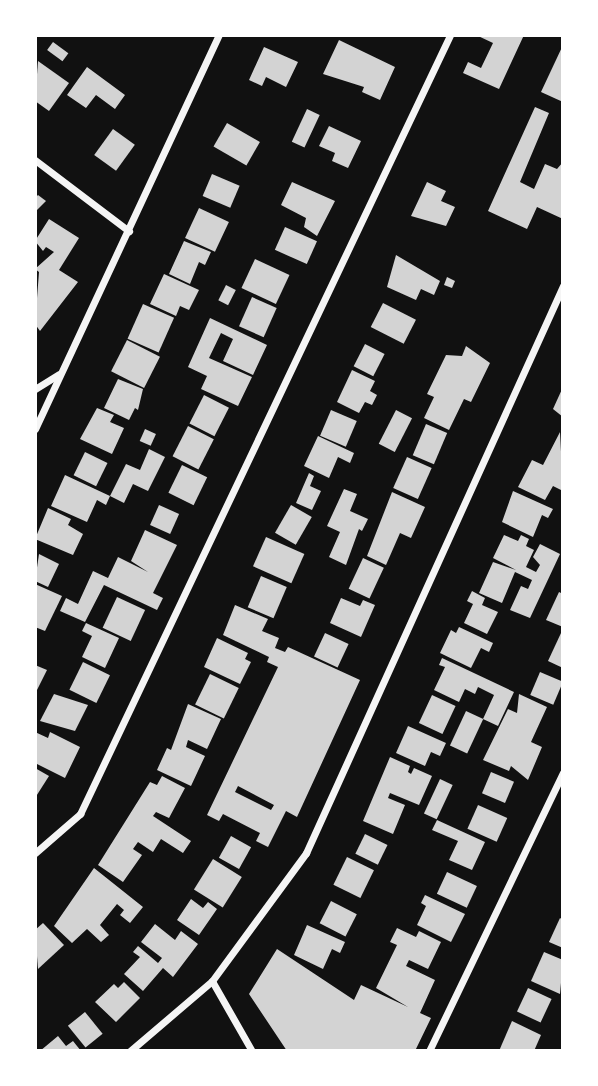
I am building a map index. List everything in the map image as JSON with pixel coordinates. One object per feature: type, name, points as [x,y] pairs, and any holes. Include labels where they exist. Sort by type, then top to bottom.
[{"type":"street","points":[[35,429],[219,35]]},
{"type":"street","points":[[35,853],[80,814],[450,35]]},
{"type":"street","points":[[35,160],[129,231]]},
{"type":"street","points":[[130,1051],[212,981],[306,853],[563,286]]},
{"type":"street","points":[[35,389],[60,374]]},
{"type":"street","points":[[429,1051],[563,773]]},
{"type":"street","points":[[212,981],[251,1051]]},
{"type":"building","points":[[476,35],[524,35],[499,89],[463,73],[468,62],[481,68],[493,43]]},
{"type":"building","points":[[339,40],[395,67],[380,100],[362,92],[364,87],[323,74]]},
{"type":"building","points":[[53,42],[68,53],[62,61],[47,50]]},
{"type":"building","points":[[563,45],[563,102],[541,92]]},
{"type":"building","points":[[264,47],[298,62],[286,87],[266,77],[262,86],[249,80]]},
{"type":"building","points":[[38,61],[69,83],[49,111],[35,101]]},
{"type":"building","points":[[87,67],[125,95],[115,109],[96,95],[86,108],[67,95]]},
{"type":"building","points":[[535,107],[549,113],[520,182],[534,189],[545,164],[557,169],[563,162],[563,219],[537,207],[527,229],[488,211]]},
{"type":"building","points":[[307,109],[320,115],[304,148],[292,142]]},
{"type":"building","points":[[227,123],[260,142],[246,165],[214,146]]},
{"type":"building","points":[[329,126],[361,141],[348,168],[332,161],[335,153],[319,146]]},
{"type":"building","points":[[113,129],[135,145],[116,171],[94,155]]},
{"type":"building","points":[[212,174],[240,186],[230,208],[203,196]]},
{"type":"building","points":[[292,182],[335,201],[317,236],[304,227],[306,218],[281,205]]},
{"type":"building","points":[[427,182],[446,191],[441,201],[455,207],[446,226],[411,216]]},
{"type":"building","points":[[38,195],[46,201],[35,212],[35,198]]},
{"type":"building","points":[[199,208],[229,222],[215,252],[185,238]]},
{"type":"building","points":[[49,219],[79,238],[59,270],[78,282],[40,331],[35,324],[39,272],[35,269],[54,252],[46,247],[43,251],[35,241]]},
{"type":"building","points":[[285,227],[317,241],[307,264],[275,250]]},
{"type":"building","points":[[184,241],[211,252],[205,265],[199,262],[190,284],[169,274]]},
{"type":"building","points":[[396,255],[440,281],[434,295],[421,289],[416,300],[387,287]]},
{"type":"building","points":[[255,259],[289,275],[276,304],[241,288]]},
{"type":"building","points":[[164,274],[199,290],[189,310],[180,306],[176,316],[150,304]]},
{"type":"building","points":[[447,277],[455,281],[452,288],[444,285]]},
{"type":"building","points":[[226,285],[236,290],[228,305],[218,300]]},
{"type":"building","points":[[252,297],[277,308],[264,337],[239,326]]},
{"type":"building","points":[[383,303],[416,320],[404,344],[371,327]]},
{"type":"building","points":[[143,304],[174,318],[159,353],[128,339]]},
{"type":"building","points":[[210,318],[267,345],[253,375],[223,361],[233,339],[221,333],[209,358],[252,377],[238,406],[201,389],[207,376],[188,367]]},
{"type":"building","points":[[127,340],[160,357],[144,388],[111,371]]},
{"type":"building","points":[[365,344],[385,354],[373,376],[354,366]]},
{"type":"building","points":[[466,346],[490,363],[471,402],[464,399],[449,430],[424,418],[434,397],[427,394],[446,355],[462,356]]},
{"type":"building","points":[[352,370],[375,381],[370,391],[377,395],[372,405],[365,402],[359,413],[337,402]]},
{"type":"building","points":[[118,379],[143,389],[138,410],[135,408],[129,420],[104,408]]},
{"type":"building","points":[[563,387],[563,417],[553,409]]},
{"type":"building","points":[[204,395],[229,408],[214,436],[189,424]]},
{"type":"building","points":[[97,408],[114,415],[110,422],[124,428],[112,454],[80,439]]},
{"type":"building","points":[[331,410],[357,421],[346,447],[320,436]]},
{"type":"building","points":[[396,410],[412,418],[395,452],[379,444]]},
{"type":"building","points":[[426,424],[447,433],[434,464],[413,455]]},
{"type":"building","points":[[188,426],[214,439],[198,469],[173,456]]},
{"type":"building","points":[[145,429],[156,434],[151,446],[140,441]]},
{"type":"building","points":[[560,432],[563,491],[553,486],[545,500],[518,487],[532,460],[543,465]]},
{"type":"building","points":[[318,436],[354,453],[350,463],[338,457],[329,478],[304,466]]},
{"type":"building","points":[[149,449],[165,457],[148,491],[133,484],[124,503],[110,496],[126,464],[140,470]]},
{"type":"building","points":[[85,452],[107,463],[96,486],[74,475]]},
{"type":"building","points":[[407,457],[432,468],[418,499],[393,488]]},
{"type":"building","points":[[182,465],[207,477],[194,505],[168,493]]},
{"type":"building","points":[[309,473],[314,476],[310,486],[321,491],[312,510],[296,503]]},
{"type":"building","points":[[65,475],[110,496],[106,505],[97,500],[87,522],[51,506]]},
{"type":"building","points":[[344,489],[357,494],[350,511],[368,519],[362,531],[359,529],[346,565],[329,557],[340,532],[327,526]]},
{"type":"building","points":[[513,491],[553,509],[548,518],[542,515],[533,537],[502,522]]},
{"type":"building","points":[[392,492],[425,507],[411,538],[400,533],[386,565],[367,556]]},
{"type":"building","points":[[159,505],[179,514],[170,534],[150,525]]},
{"type":"building","points":[[291,505],[312,517],[296,545],[275,533]]},
{"type":"building","points":[[48,508],[71,519],[68,525],[83,534],[73,555],[35,539]]},
{"type":"building","points":[[145,530],[177,545],[153,593],[163,598],[157,610],[104,585],[85,622],[60,611],[66,598],[78,604],[93,571],[108,578],[118,557],[148,572],[131,561]]},
{"type":"building","points":[[504,535],[518,541],[521,535],[529,539],[526,546],[534,550],[526,567],[536,572],[540,565],[533,557],[540,544],[560,554],[530,618],[510,610],[521,586],[528,589],[532,580],[515,572],[502,603],[479,593],[493,562],[516,570],[493,558]]},
{"type":"building","points":[[266,537],[304,554],[291,583],[253,566]]},
{"type":"building","points":[[39,554],[59,564],[48,587],[35,581]]},
{"type":"building","points":[[363,558],[384,568],[369,599],[349,589]]},
{"type":"building","points":[[261,576],[287,587],[273,618],[248,607]]},
{"type":"building","points":[[35,584],[62,596],[45,631],[35,627]]},
{"type":"building","points":[[472,591],[485,598],[482,605],[498,612],[487,634],[464,623],[473,604],[467,601]]},
{"type":"building","points":[[559,592],[563,594],[563,627],[546,620]]},
{"type":"building","points":[[117,597],[145,610],[131,641],[103,628]]},
{"type":"building","points":[[341,598],[360,606],[363,600],[375,605],[361,637],[330,623]]},
{"type":"building","points":[[235,605],[268,619],[262,631],[279,638],[275,648],[285,652],[288,647],[360,680],[297,817],[286,811],[268,847],[256,841],[260,833],[223,814],[219,821],[207,815],[278,667],[267,662],[269,657],[223,635]],"holes":[[[238,786],[274,805],[271,810],[235,792]]]},
{"type":"building","points":[[86,623],[119,638],[105,668],[82,657],[92,636],[82,631]]},
{"type":"building","points":[[459,627],[493,643],[489,652],[481,648],[471,668],[440,653],[451,630],[456,633]]},
{"type":"building","points":[[325,633],[349,644],[338,668],[314,657]]},
{"type":"building","points":[[561,633],[563,634],[563,668],[548,661]]},
{"type":"building","points":[[217,638],[248,653],[245,659],[251,662],[240,684],[204,667]]},
{"type":"building","points":[[442,658],[514,692],[498,726],[483,719],[494,695],[478,687],[475,694],[465,689],[459,702],[434,690],[445,667],[439,665]]},
{"type":"building","points":[[83,662],[110,675],[96,703],[69,690]]},
{"type":"building","points":[[35,665],[47,670],[35,694]]},
{"type":"building","points":[[540,672],[563,682],[553,705],[530,695]]},
{"type":"building","points":[[210,674],[239,688],[224,719],[195,705]]},
{"type":"building","points":[[54,694],[88,705],[75,731],[40,721]]},
{"type":"building","points":[[519,694],[547,707],[531,742],[542,747],[528,780],[511,766],[509,771],[483,760],[508,709],[517,713]]},
{"type":"building","points":[[432,695],[456,706],[442,734],[419,723]]},
{"type":"building","points":[[188,704],[221,719],[207,749],[188,740],[186,747],[205,756],[191,786],[157,770],[167,748],[171,750]]},
{"type":"building","points":[[466,711],[483,719],[467,753],[450,745]]},
{"type":"building","points":[[408,726],[446,743],[440,756],[431,752],[425,766],[396,753]]},
{"type":"building","points":[[35,732],[48,738],[50,732],[80,747],[65,778],[35,763]]},
{"type":"building","points":[[390,757],[410,766],[408,772],[411,774],[414,768],[432,776],[419,805],[390,793],[388,798],[405,805],[393,834],[363,821]]},
{"type":"building","points":[[35,768],[49,776],[35,798]]},
{"type":"building","points":[[491,772],[514,782],[505,803],[482,793]]},
{"type":"building","points":[[162,776],[185,788],[169,818],[156,812],[153,816],[191,841],[183,853],[161,839],[153,852],[138,842],[133,849],[142,855],[123,882],[98,865],[150,782],[157,785]]},
{"type":"building","points":[[440,779],[453,785],[437,819],[424,813]]},
{"type":"building","points":[[478,805],[507,818],[497,842],[467,829]]},
{"type":"building","points":[[437,820],[485,842],[472,870],[449,860],[458,841],[432,830]]},
{"type":"building","points":[[365,834],[387,845],[378,865],[355,854]]},
{"type":"building","points":[[231,836],[251,847],[239,869],[219,858]]},
{"type":"building","points":[[347,857],[374,870],[360,898],[333,885]]},
{"type":"building","points":[[213,859],[242,877],[223,908],[194,890]]},
{"type":"building","points":[[94,868],[143,907],[130,923],[120,915],[124,910],[117,904],[100,925],[109,935],[101,942],[87,929],[72,943],[54,926]]},
{"type":"building","points":[[447,872],[477,886],[467,908],[437,894]]},
{"type":"building","points":[[425,895],[465,914],[451,942],[417,925],[426,906],[421,903]]},
{"type":"building","points":[[191,899],[203,908],[208,902],[217,909],[199,935],[177,920]]},
{"type":"building","points":[[331,901],[357,914],[345,936],[320,923]]},
{"type":"building","points":[[560,918],[563,920],[563,948],[549,942]]},
{"type":"building","points":[[43,923],[64,945],[38,969],[35,930]]},
{"type":"building","points":[[155,924],[175,940],[181,931],[198,944],[173,977],[163,968],[143,991],[124,974],[140,957],[133,952],[138,946],[158,963],[162,958],[141,942]]},
{"type":"building","points":[[307,925],[345,942],[340,953],[332,949],[323,969],[294,955]]},
{"type":"building","points":[[397,928],[416,937],[419,931],[441,942],[428,969],[409,960],[406,966],[435,980],[420,1013],[431,1018],[415,1051],[287,1051],[249,994],[277,949],[354,1000],[361,985],[408,1007],[376,988],[397,945],[390,942]]},
{"type":"building","points":[[544,952],[563,960],[560,994],[531,981]]},
{"type":"building","points":[[124,982],[140,998],[116,1022],[95,1002],[114,984],[118,988]]},
{"type":"building","points":[[528,988],[552,999],[541,1023],[517,1012]]},
{"type":"building","points":[[85,1012],[103,1034],[86,1048],[68,1026]]},
{"type":"building","points":[[512,1021],[541,1035],[534,1051],[499,1051]]},
{"type":"building","points":[[58,1036],[66,1046],[73,1041],[81,1051],[40,1051]]}]
